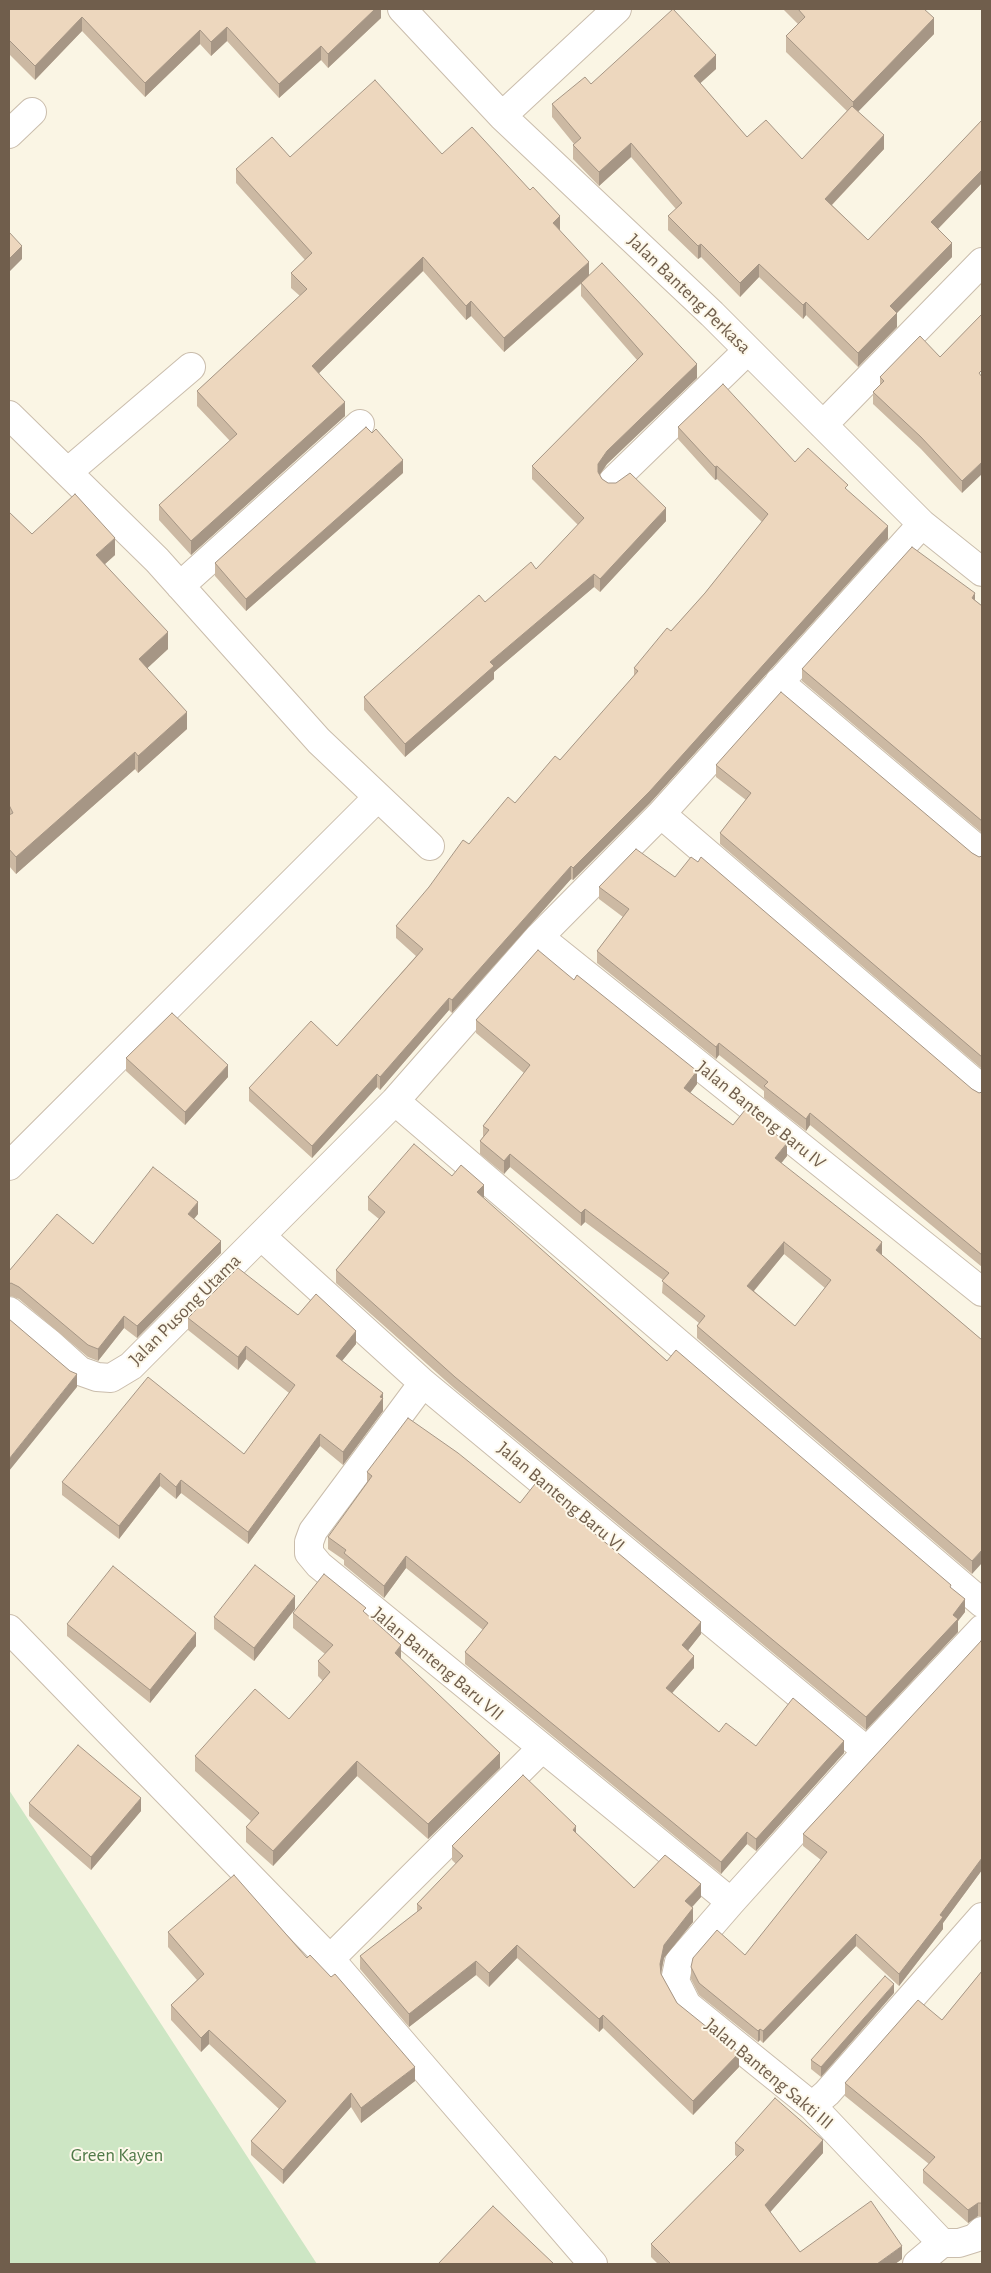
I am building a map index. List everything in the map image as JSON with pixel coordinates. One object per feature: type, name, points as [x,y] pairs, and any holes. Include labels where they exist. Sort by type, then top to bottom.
[{"type":"street","name":"Jalan Banteng Perkasa","points":[[402,9],[502,116],[712,314],[922,524],[982,572]]},
{"type":"street","points":[[502,116],[617,9]]},
{"type":"street","points":[[9,134],[32,112]]},
{"type":"street","points":[[823,425],[982,262]]},
{"type":"street","points":[[613,481],[747,351]]},
{"type":"street","points":[[69,471],[191,367]]},
{"type":"street","points":[[9,415],[69,471],[157,560],[319,741],[430,846]]},
{"type":"street","points":[[180,586],[360,424]]},
{"type":"street","name":"Jalan Pusong Utama","points":[[9,1311],[50,1343],[80,1371],[97,1377],[111,1378],[131,1366],[395,1101],[539,937],[661,814],[922,524]]},
{"type":"street","points":[[779,682],[982,852]]},
{"type":"street","points":[[9,1166],[378,798]]},
{"type":"street","points":[[661,814],[982,1089]]},
{"type":"street","name":"Jalan Banteng Baru IV","points":[[539,937],[982,1292]]},
{"type":"street","points":[[395,1101],[982,1603]]},
{"type":"street","name":"Jalan Banteng Baru VI","points":[[261,1236],[423,1383],[867,1751]]},
{"type":"street","name":"Jalan Banteng Baru VII","points":[[423,1383],[312,1531],[309,1553],[319,1565],[541,1749],[731,1902]]},
{"type":"street","points":[[9,1629],[330,1959],[593,2264]]},
{"type":"street","points":[[731,1902],[867,1751],[982,1629]]},
{"type":"street","points":[[330,1959],[541,1749]]},
{"type":"street","name":"Jalan Banteng Sakti III","points":[[731,1902],[679,1962],[676,1981],[687,2005],[812,2106],[942,2242]]},
{"type":"street","points":[[812,2106],[826,2093],[982,1917]]},
{"type":"street","points":[[917,2264],[942,2242],[959,2242],[975,2238],[982,2231]]},
{"type":"green space","name":"Green Kayen","points":[[9,1790],[317,2264],[9,2264]]},
{"type":"building","points":[[9,9],[375,9],[328,54],[321,46],[279,84],[227,27],[211,42],[200,30],[145,83],[82,17],[35,66],[9,40]]},
{"type":"building","points":[[673,9],[716,55],[694,76],[747,137],[766,120],[802,159],[852,106],[884,135],[825,199],[868,240],[982,120],[982,170],[931,222],[952,243],[890,306],[897,313],[858,353],[806,302],[803,305],[759,264],[740,283],[701,244],[698,246],[668,216],[682,203],[631,143],[599,172],[573,145],[581,138],[552,104],[585,77],[591,84]]},
{"type":"building","points":[[798,9],[924,9],[934,18],[853,102],[786,36],[805,17]]},
{"type":"building","points":[[375,80],[442,154],[472,127],[530,190],[533,187],[560,216],[553,223],[589,262],[504,338],[471,301],[466,306],[423,257],[312,366],[345,402],[191,541],[159,505],[237,434],[197,391],[307,289],[291,273],[312,253],[236,169],[272,137],[290,157]]},
{"type":"building","points":[[9,232],[22,246],[9,259]]},
{"type":"building","points":[[602,263],[697,364],[607,451],[598,464],[598,472],[602,479],[608,483],[616,483],[630,473],[666,508],[600,579],[594,574],[490,662],[494,666],[405,744],[364,697],[479,595],[485,602],[531,562],[536,569],[584,518],[532,466],[643,354],[581,283]]},
{"type":"building","points":[[982,314],[982,370],[979,373],[982,377],[982,462],[962,481],[921,437],[873,392],[884,381],[880,377],[920,336],[940,357]]},
{"type":"building","points":[[723,384],[795,462],[808,448],[848,485],[845,488],[888,526],[650,791],[573,868],[571,866],[452,1000],[449,998],[380,1077],[377,1074],[312,1146],[249,1088],[311,1021],[337,1046],[423,949],[396,926],[429,887],[463,840],[469,844],[508,797],[515,803],[555,756],[560,760],[638,671],[634,668],[667,628],[671,631],[705,593],[768,514],[717,466],[715,467],[678,427]]},
{"type":"building","points":[[366,427],[372,433],[376,429],[403,460],[246,599],[215,563]]},
{"type":"building","points":[[75,494],[115,538],[96,555],[168,632],[139,659],[187,712],[138,756],[135,752],[16,857],[9,849],[9,815],[13,813],[9,805],[9,512],[32,534]]},
{"type":"building","points":[[912,547],[975,593],[972,598],[982,606],[982,821],[802,669]]},
{"type":"building","points":[[781,692],[972,853],[979,857],[982,856],[982,1057],[720,833],[751,793],[716,765]]},
{"type":"building","points":[[636,849],[675,877],[691,857],[698,862],[701,857],[972,1089],[979,1093],[982,1092],[982,1255],[810,1113],[806,1119],[764,1086],[768,1082],[719,1043],[716,1047],[597,951],[629,909],[599,887]]},
{"type":"building","points":[[538,950],[574,980],[577,975],[697,1071],[684,1088],[733,1125],[745,1110],[787,1143],[775,1158],[882,1242],[876,1250],[982,1340],[982,1550],[972,1561],[697,1326],[705,1316],[662,1281],[669,1273],[585,1209],[581,1213],[510,1154],[504,1161],[480,1141],[489,1130],[483,1126],[530,1065],[476,1020]],"holes":[[[784,1242],[831,1280],[795,1326],[747,1286]]]},
{"type":"building","points":[[172,1013],[228,1065],[185,1112],[126,1058]]},
{"type":"building","points":[[414,1144],[452,1176],[461,1165],[484,1185],[477,1192],[667,1361],[676,1350],[965,1599],[953,1615],[958,1619],[866,1717],[455,1377],[336,1270],[385,1212],[368,1197]]},
{"type":"building","points":[[153,1167],[198,1202],[188,1214],[221,1241],[137,1326],[124,1316],[98,1349],[88,1345],[19,1287],[11,1283],[9,1284],[9,1271],[57,1214],[93,1244]]},
{"type":"building","points":[[238,1268],[298,1315],[316,1294],[356,1331],[336,1356],[383,1393],[380,1397],[383,1398],[343,1452],[320,1434],[248,1532],[181,1480],[176,1487],[160,1473],[119,1526],[62,1482],[148,1377],[244,1454],[295,1385],[246,1346],[238,1357],[188,1318]]},
{"type":"building","points":[[9,1319],[70,1371],[77,1374],[9,1459]]},
{"type":"building","points":[[408,1418],[458,1453],[520,1503],[535,1484],[701,1622],[682,1645],[694,1656],[666,1688],[719,1732],[726,1723],[756,1746],[793,1698],[844,1741],[756,1839],[747,1832],[721,1862],[465,1652],[488,1623],[406,1556],[384,1586],[344,1553],[346,1550],[328,1537],[372,1476],[367,1472]]},
{"type":"building","points":[[255,1565],[295,1596],[254,1648],[214,1617]]},
{"type":"building","points":[[113,1566],[196,1633],[150,1690],[67,1624]]},
{"type":"building","points":[[324,1574],[366,1608],[363,1611],[401,1645],[395,1653],[500,1753],[428,1824],[357,1761],[273,1851],[246,1827],[259,1813],[195,1756],[255,1689],[289,1719],[330,1672],[318,1661],[333,1645],[293,1613]]},
{"type":"building","points":[[981,1641],[982,1858],[940,1915],[943,1917],[899,1974],[856,1934],[763,2031],[760,2029],[758,2031],[699,1983],[691,1967],[693,1958],[717,1930],[745,1955],[827,1852],[803,1834]]},
{"type":"building","points":[[78,1745],[141,1798],[91,1857],[29,1803]]},
{"type":"building","points":[[523,1775],[576,1826],[573,1830],[634,1888],[665,1855],[701,1884],[685,1901],[693,1908],[664,1945],[660,1964],[661,1974],[677,2003],[739,2053],[693,2101],[603,2015],[599,2019],[517,1945],[489,1973],[476,1961],[409,2014],[360,1956],[422,1908],[417,1904],[463,1856],[452,1846]]},
{"type":"building","points":[[234,1875],[307,1958],[310,1955],[331,1977],[335,1974],[415,2067],[361,2108],[351,2093],[283,2170],[251,2141],[286,2101],[209,2030],[201,2038],[171,2005],[204,1974],[168,1932]]},
{"type":"building","points":[[982,1971],[982,2203],[978,2203],[968,2210],[923,2170],[935,2157],[845,2083],[918,2000],[942,2020]]},
{"type":"building","points":[[885,1976],[894,1984],[821,2067],[811,2060]]},
{"type":"building","points":[[775,2098],[823,2140],[765,2205],[800,2252],[871,2201],[902,2246],[877,2264],[671,2264],[651,2244],[744,2150],[735,2143]]},
{"type":"building","points":[[493,2206],[554,2264],[438,2264]]}]
